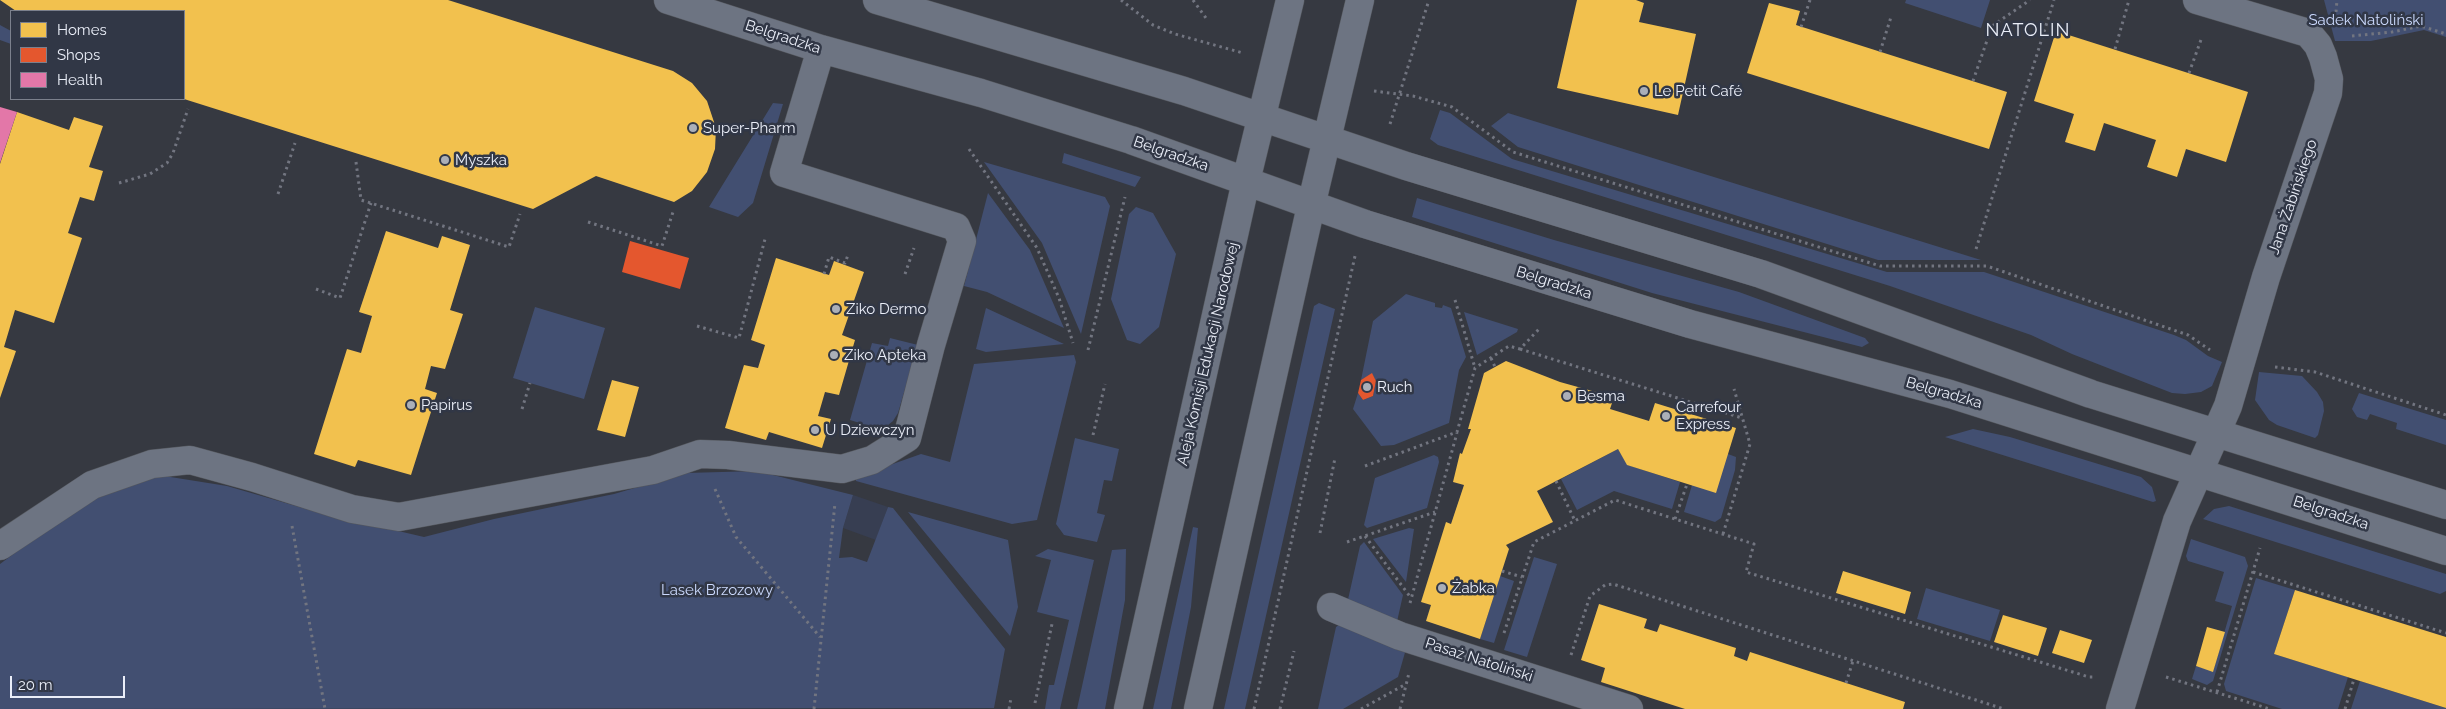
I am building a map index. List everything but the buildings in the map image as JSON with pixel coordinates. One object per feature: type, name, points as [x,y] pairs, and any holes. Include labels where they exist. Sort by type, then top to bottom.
[{"type":"street","name":"Belgradzka","points":[[668,0],[821,50],[991,96],[1157,149],[1311,206],[1690,324],[1950,394],[2199,471],[2446,551]]},
{"type":"street","points":[[877,0],[1184,91],[1406,166],[1761,274],[2091,394],[2446,505]]},
{"type":"street","name":"Aleja Komisji Edukacji Narodowej","points":[[1128,709],[1246,181],[1290,0]]},
{"type":"street","points":[[1198,709],[1311,206],[1360,0]]},
{"type":"street","name":"Jana Żabińskiego","points":[[2120,709],[2177,521],[2228,406],[2266,277],[2328,94],[2329,79],[2318,45],[2308,33],[2197,0]]},
{"type":"street","points":[[0,546],[92,485],[152,464],[190,460],[252,477],[352,509],[400,517],[653,470],[700,454],[728,454],[842,469],[872,460],[907,438],[931,345],[962,241],[956,227],[784,173],[821,50]]},
{"type":"street","name":"Pasaż Natoliński","points":[[1331,607],[1400,636],[1494,664],[1629,709]]},
{"type":"path","points":[[1121,0],[1154,25],[1175,34],[1228,49]]},
{"type":"path","points":[[1193,0],[1206,18]]},
{"type":"path","points":[[1389,126],[1429,0]]},
{"type":"path","points":[[1801,27],[1810,0]]},
{"type":"path","points":[[1973,81],[1992,26],[2030,0]]},
{"type":"path","points":[[1976,249],[2054,0]]},
{"type":"path","points":[[2114,49],[2129,0]]},
{"type":"path","points":[[1880,52],[1891,18]]},
{"type":"path","points":[[2346,36],[2392,32],[2420,26],[2446,34]]},
{"type":"path","points":[[2189,73],[2199,42]]},
{"type":"path","points":[[1365,89],[1424,98],[1452,107],[1513,152],[1880,266],[1987,266],[2188,335],[2214,353],[2258,366],[2315,372],[2446,415]]},
{"type":"path","points":[[119,183],[150,174],[167,162],[188,109]]},
{"type":"path","points":[[278,194],[296,143]]},
{"type":"path","points":[[969,148],[1037,248],[1059,298],[1073,343]]},
{"type":"path","points":[[356,162],[361,200],[509,247],[520,214]]},
{"type":"path","points":[[1088,350],[1125,197]]},
{"type":"path","points":[[316,290],[340,298],[371,203]]},
{"type":"path","points":[[588,222],[662,246],[673,212]]},
{"type":"path","points":[[697,326],[739,338],[765,239]]},
{"type":"path","points":[[1254,709],[1356,254]]},
{"type":"path","points":[[824,274],[829,258],[845,263],[848,256]]},
{"type":"path","points":[[1400,636],[1475,368],[1454,300]]},
{"type":"path","points":[[1520,348],[1540,328]]},
{"type":"path","points":[[1475,368],[1509,346],[1520,348],[1742,418]]},
{"type":"path","points":[[1491,358],[1495,367]]},
{"type":"path","points":[[522,410],[530,383]]},
{"type":"path","points":[[1093,435],[1105,384]]},
{"type":"path","points":[[1723,534],[1750,444],[1734,389]]},
{"type":"path","points":[[1365,466],[1457,432]]},
{"type":"path","points":[[700,454],[736,537],[821,638]]},
{"type":"path","points":[[1320,533],[1335,458]]},
{"type":"path","points":[[1556,482],[1574,521]]},
{"type":"path","points":[[1675,519],[1688,484]]},
{"type":"path","points":[[285,489],[325,709]]},
{"type":"path","points":[[814,709],[836,496]]},
{"type":"path","points":[[1494,664],[1534,542],[1616,500],[1754,544],[1746,572],[1755,576],[2089,677],[2093,677],[2101,669],[2104,658],[2270,709]]},
{"type":"path","points":[[1347,542],[1436,512]]},
{"type":"path","points":[[1365,536],[1412,598]]},
{"type":"path","points":[[2217,692],[2260,548]]},
{"type":"path","points":[[1502,571],[1522,577]]},
{"type":"path","points":[[2253,572],[2446,633]]},
{"type":"path","points":[[1560,686],[1590,596],[1605,585],[1613,584],[2004,709]]},
{"type":"path","points":[[1035,703],[1052,624]]},
{"type":"path","points":[[1280,709],[1294,651]]},
{"type":"path","points":[[1846,683],[1853,660]]},
{"type":"path","points":[[2345,709],[2354,679]]},
{"type":"path","points":[[1361,709],[1406,684],[1400,709]]},
{"type":"path","points":[[1009,709],[1011,698]]},
{"type":"shaded area","points":[[853,495],[888,507],[876,540],[843,528]]},
{"type":"green space","points":[[1906,0],[1990,0],[1981,28],[1905,3]]},
{"type":"green space","name":"Sadek Natoliński","points":[[2324,0],[2446,0],[2446,37],[2424,30],[2371,41],[2335,41]]},
{"type":"green space","points":[[0,25],[10,30],[10,44],[0,40]]},
{"type":"green space","points":[[773,103],[783,104],[753,203],[738,217],[709,207]]},
{"type":"green space","points":[[1440,110],[1450,113],[1512,159],[1887,272],[1984,272],[2174,335],[2186,340],[2208,356],[2222,362],[2212,386],[2201,392],[2172,393],[2072,354],[2031,335],[1890,286],[1438,145],[1430,139]]},
{"type":"green space","points":[[1508,113],[1981,260],[1878,260],[1518,147],[1491,126]]},
{"type":"green space","points":[[1064,153],[1141,177],[1135,187],[1062,163]]},
{"type":"green space","points":[[984,162],[1105,197],[1110,206],[1081,334],[1042,243]]},
{"type":"green space","points":[[988,193],[1030,250],[1064,328],[987,292],[964,286]]},
{"type":"green space","points":[[1417,198],[1554,240],[1739,292],[1865,338],[1869,343],[1862,347],[1652,293],[1412,217]]},
{"type":"green space","points":[[1136,207],[1153,213],[1176,254],[1159,327],[1140,344],[1127,340],[1111,299],[1129,214]]},
{"type":"green space","points":[[1406,294],[1435,303],[1435,307],[1442,308],[1443,305],[1451,308],[1466,357],[1459,370],[1449,423],[1394,445],[1381,446],[1353,409],[1358,393],[1363,400],[1373,396],[1376,381],[1372,374],[1361,380],[1373,321]]},
{"type":"green space","points":[[1319,303],[1335,309],[1245,709],[1224,709],[1314,306]]},
{"type":"green space","points":[[535,307],[605,328],[584,399],[513,378]]},
{"type":"green space","points":[[986,308],[1064,344],[986,352],[976,349]]},
{"type":"green space","points":[[1464,312],[1518,329],[1517,332],[1477,355]]},
{"type":"green space","points":[[890,338],[918,345],[898,413],[893,421],[882,430],[850,420],[872,343],[888,346]]},
{"type":"green space","points":[[1074,355],[1076,362],[1037,520],[1012,524],[856,481],[856,477],[921,454],[950,462],[974,364]]},
{"type":"green space","points":[[2259,372],[2302,376],[2317,392],[2323,402],[2324,411],[2318,435],[2315,438],[2277,425],[2269,420],[2255,400]]},
{"type":"green space","points":[[2359,393],[2446,420],[2446,445],[2396,429],[2397,423],[2370,414],[2367,420],[2357,417],[2352,409]]},
{"type":"green space","points":[[1973,429],[2010,437],[2141,477],[2152,487],[2156,501],[2153,502],[1945,437]]},
{"type":"green space","points":[[1075,438],[1119,449],[1112,481],[1104,480],[1097,513],[1105,515],[1097,542],[1064,535],[1056,524]]},
{"type":"green space","points":[[1618,449],[1628,465],[1680,482],[1672,509],[1614,491],[1577,510],[1561,479]]},
{"type":"green space","points":[[1728,454],[1736,457],[1735,470],[1721,518],[1715,522],[1684,512],[1692,485]]},
{"type":"green space","points":[[1434,455],[1438,457],[1439,462],[1427,508],[1367,528],[1364,525],[1375,478]]},
{"type":"green space","name":"Lasek Brzozowy","points":[[757,471],[853,495],[843,528],[839,558],[852,557],[867,562],[888,507],[893,508],[1005,649],[994,708],[0,709],[0,564],[79,505],[158,475],[227,486],[317,512],[424,537],[494,519],[614,494],[686,473]]},
{"type":"green space","points":[[2229,506],[2446,574],[2446,591],[2440,594],[2203,519],[2214,509]]},
{"type":"green space","points":[[908,512],[1008,540],[1018,607],[1010,636]]},
{"type":"green space","points":[[1193,527],[1198,528],[1191,607],[1171,709],[1153,709]]},
{"type":"green space","points":[[1409,528],[1414,529],[1406,582],[1373,539]]},
{"type":"green space","points":[[2191,539],[2245,557],[2248,566],[2213,681],[2207,685],[2192,679],[2196,666],[2213,671],[2232,606],[2215,601],[2224,572],[2188,561],[2186,556]]},
{"type":"green space","points":[[1364,542],[1403,595],[1396,626],[1347,604],[1360,546]]},
{"type":"green space","points":[[1048,549],[1094,560],[1060,709],[1045,709],[1049,685],[1054,685],[1069,620],[1037,612],[1051,560],[1035,556]]},
{"type":"green space","points":[[1126,549],[1125,600],[1105,709],[1077,709],[1112,550]]},
{"type":"green space","points":[[1534,557],[1557,564],[1527,657],[1504,650]]},
{"type":"green space","points":[[1500,576],[1514,581],[1494,643],[1480,639]]},
{"type":"green space","points":[[2256,578],[2295,590],[2274,654],[2348,677],[2338,709],[2282,709],[2226,691],[2224,684]]},
{"type":"green space","points":[[1926,588],[2000,610],[1990,641],[1917,619]]},
{"type":"green space","points":[[1343,622],[1406,649],[1398,677],[1343,709],[1318,709],[1336,627]]},
{"type":"green space","points":[[2360,681],[2446,708],[2446,709],[2351,709]]},
{"type":"place","name":"Le Petit Café","points":[[1644,91]]},
{"type":"place","name":"Super-Pharm","points":[[693,128]]},
{"type":"place","name":"Myszka","points":[[445,160]]},
{"type":"place","name":"Ziko Dermo","points":[[836,309]]},
{"type":"place","name":"Ziko Apteka","points":[[834,355]]},
{"type":"place","name":"Ruch","points":[[1367,387]]},
{"type":"place","name":"Besma","points":[[1567,396]]},
{"type":"place","name":"Papirus","points":[[411,405]]},
{"type":"place","name":"Carrefour Express","points":[[1666,416]]},
{"type":"place","name":"U Dziewczyn","points":[[815,430]]},
{"type":"place","name":"Żabka","points":[[1442,588]]},
{"type":"district","name":"NATOLIN","points":[[2028,31]]}]
